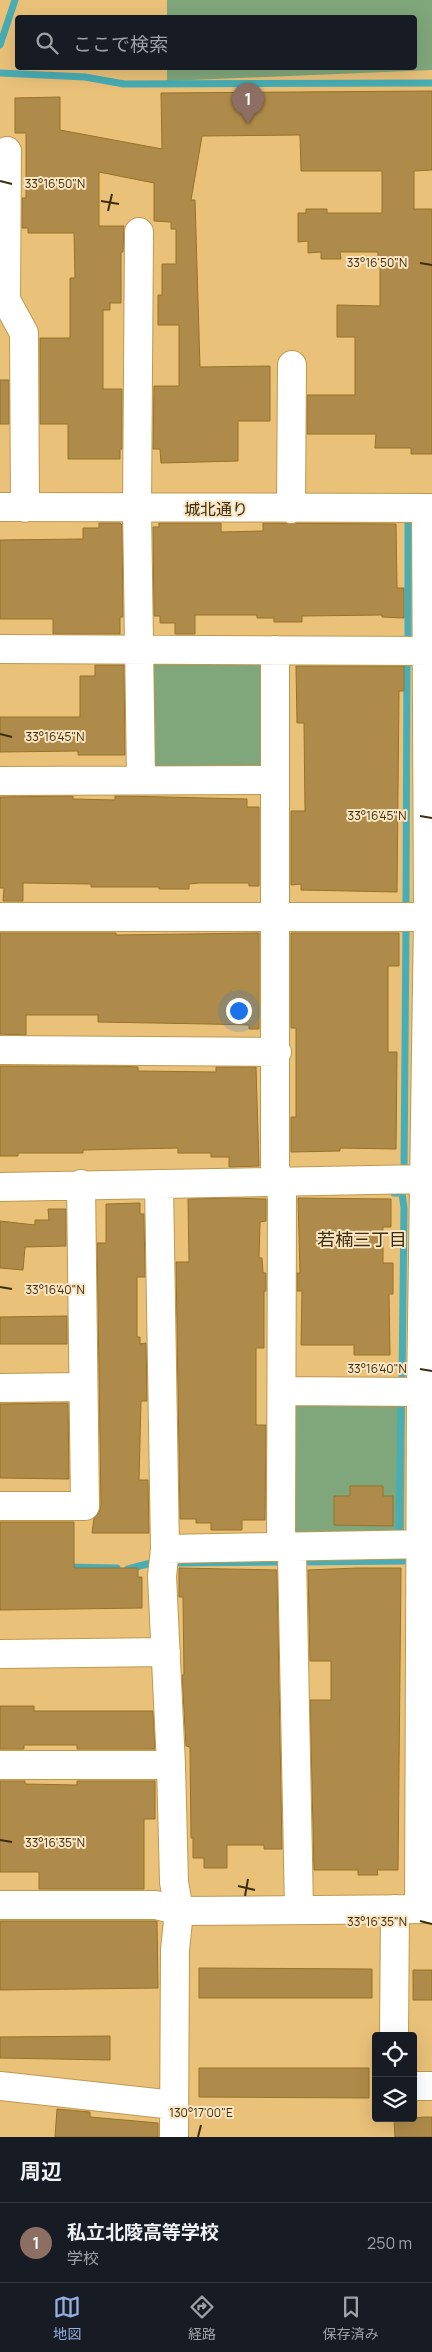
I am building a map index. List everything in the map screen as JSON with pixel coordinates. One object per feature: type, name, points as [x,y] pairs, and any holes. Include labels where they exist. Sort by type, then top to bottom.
[{"type":"street","points":[[7,152],[6,300],[24,333],[13,508]]},
{"type":"street","points":[[139,232],[138,509],[141,779]]},
{"type":"street","points":[[291,509],[292,365]]},
{"type":"street","name":"城北通り","points":[[13,508],[429,508]]},
{"type":"street","points":[[395,2032],[415,1909],[426,1544],[421,1392],[428,1220],[424,1179],[430,917],[429,508]]},
{"type":"street","points":[[0,649],[430,651]]},
{"type":"street","points":[[275,650],[274,918],[277,1052],[275,1167],[282,1197],[281,1535],[292,1555],[298,1910]]},
{"type":"street","points":[[0,781],[275,780]]},
{"type":"street","points":[[0,917],[430,917]]},
{"type":"street","points":[[0,1050],[277,1052]]},
{"type":"street","points":[[0,1187],[424,1179]]},
{"type":"street","points":[[0,1506],[85,1506],[81,1184]]},
{"type":"street","points":[[159,1184],[165,1549],[162,1576],[172,1765],[174,1882],[179,1911],[175,1950],[174,2137]]},
{"type":"street","points":[[0,1388],[83,1387]]},
{"type":"street","points":[[282,1391],[421,1392]]},
{"type":"street","points":[[165,1549],[426,1544]]},
{"type":"street","points":[[0,1654],[166,1652]]},
{"type":"street","points":[[0,1766],[172,1765]]},
{"type":"street","points":[[0,1906],[156,1905],[179,1911],[415,1909]]},
{"type":"street","points":[[0,2086],[174,2105]]},
{"type":"street","points":[[417,2086],[432,2086]]},
{"type":"green space","points":[[167,0],[432,0],[432,70],[167,81],[167,70],[417,70],[417,15],[167,15]]},
{"type":"green space","points":[[147,656],[266,656],[266,773],[147,773]]},
{"type":"green space","points":[[298,1399],[405,1400],[404,1536],[299,1539],[289,1529],[287,1409]]},
{"type":"building","points":[[432,91],[432,170],[414,171],[414,209],[432,209],[432,454],[411,454],[411,448],[375,448],[376,434],[307,434],[307,395],[355,395],[355,337],[337,337],[337,305],[380,306],[380,257],[378,257],[378,252],[340,252],[341,259],[321,259],[321,252],[308,253],[308,241],[298,242],[298,213],[306,213],[306,209],[327,209],[327,213],[382,213],[382,171],[301,171],[300,135],[202,136],[191,200],[195,200],[200,367],[270,366],[270,421],[238,421],[238,461],[161,463],[160,449],[153,449],[154,386],[179,386],[179,325],[158,325],[158,295],[162,295],[162,264],[176,264],[176,229],[171,229],[171,222],[154,221],[154,183],[99,172],[99,226],[124,226],[123,252],[121,252],[121,303],[110,303],[110,310],[103,310],[103,389],[122,389],[122,449],[120,449],[120,459],[68,459],[68,424],[40,424],[40,338],[70,338],[70,278],[75,278],[74,233],[28,233],[28,228],[22,228],[22,198],[26,198],[26,133],[15,133],[15,98],[60,97],[60,130],[162,149],[161,93]]},
{"type":"building","points":[[0,380],[9,380],[9,424],[0,424]]},
{"type":"building","points":[[99,523],[120,523],[122,525],[123,617],[120,617],[120,634],[53,634],[53,619],[0,619],[0,540],[83,539],[83,528],[99,528]]},
{"type":"building","points":[[159,523],[221,523],[221,532],[263,531],[263,523],[396,524],[397,588],[404,588],[404,618],[382,617],[382,615],[302,616],[302,622],[274,622],[274,618],[257,618],[257,615],[195,615],[195,634],[175,634],[175,623],[160,623],[160,616],[154,616],[153,527],[159,527]]},
{"type":"building","points":[[95,665],[124,665],[125,755],[78,755],[78,751],[0,752],[0,717],[80,717],[80,676],[95,676]]},
{"type":"building","points":[[296,666],[404,666],[404,691],[399,691],[397,892],[301,890],[301,884],[291,885],[291,811],[305,811],[304,723],[297,723]]},
{"type":"building","points":[[73,796],[73,799],[115,800],[115,796],[247,799],[247,807],[259,807],[259,886],[249,886],[249,883],[199,883],[189,884],[189,889],[159,889],[159,887],[91,887],[91,884],[23,883],[23,901],[3,901],[4,888],[0,888],[0,797]]},
{"type":"building","points":[[0,933],[116,933],[116,935],[259,933],[259,1029],[249,1029],[249,1025],[98,1022],[98,1015],[26,1015],[26,1035],[0,1034]]},
{"type":"building","points":[[291,933],[399,933],[399,966],[388,966],[388,1052],[397,1052],[396,1149],[340,1148],[340,1151],[291,1152],[291,1117],[296,1117],[296,1028],[291,1028]]},
{"type":"building","points":[[0,1066],[118,1066],[138,1067],[138,1071],[216,1072],[216,1067],[256,1067],[259,1166],[229,1167],[229,1157],[211,1157],[211,1153],[178,1153],[178,1148],[83,1150],[83,1153],[18,1153],[18,1156],[0,1156]]},
{"type":"building","points":[[298,1198],[391,1199],[391,1227],[383,1227],[383,1263],[393,1263],[393,1294],[389,1294],[390,1355],[354,1355],[354,1345],[301,1345],[302,1291],[297,1291],[297,1273],[300,1273]]},
{"type":"building","points":[[188,1199],[266,1199],[266,1221],[260,1222],[259,1258],[262,1258],[263,1273],[266,1273],[266,1291],[264,1291],[264,1348],[256,1348],[256,1425],[266,1425],[265,1520],[242,1520],[242,1530],[211,1530],[211,1523],[196,1523],[196,1519],[180,1519],[176,1262],[189,1262]]},
{"type":"building","points":[[140,1203],[140,1214],[144,1214],[145,1277],[137,1277],[137,1337],[140,1337],[140,1344],[146,1343],[147,1401],[141,1401],[139,1480],[148,1480],[149,1533],[92,1533],[94,1518],[99,1513],[101,1506],[97,1243],[106,1243],[106,1204]]},
{"type":"building","points":[[48,1209],[66,1209],[66,1246],[25,1247],[23,1270],[0,1268],[0,1221],[35,1225],[35,1220],[49,1220]]},
{"type":"building","points":[[67,1316],[67,1344],[0,1344],[0,1317]]},
{"type":"building","points":[[68,1403],[69,1479],[0,1478],[0,1404]]},
{"type":"building","points":[[350,1486],[383,1486],[383,1496],[393,1496],[393,1526],[334,1525],[334,1496],[350,1496]]},
{"type":"building","points":[[0,1522],[74,1522],[74,1568],[138,1568],[138,1577],[142,1577],[142,1608],[0,1610]]},
{"type":"building","points":[[179,1568],[277,1570],[282,1849],[264,1849],[264,1845],[227,1845],[227,1868],[204,1868],[204,1858],[193,1858],[190,1747],[186,1746],[182,1675],[184,1675],[183,1597],[179,1597]]},
{"type":"building","points":[[401,1568],[398,1870],[377,1870],[378,1875],[358,1875],[358,1870],[314,1870],[310,1700],[331,1700],[331,1661],[310,1661],[308,1570]]},
{"type":"building","points":[[0,1706],[34,1706],[34,1711],[153,1711],[155,1749],[77,1749],[77,1745],[24,1745],[24,1749],[0,1749]]},
{"type":"building","points":[[0,1781],[25,1781],[25,1784],[77,1785],[77,1781],[155,1781],[155,1819],[144,1819],[144,1889],[39,1889],[39,1872],[0,1872]]},
{"type":"building","points":[[0,1921],[157,1921],[158,1988],[0,1990]]},
{"type":"building","points":[[199,1968],[372,1969],[372,1998],[199,1998]]},
{"type":"building","points":[[413,1970],[432,1970],[432,2000],[413,2000]]},
{"type":"building","points":[[110,2036],[110,2060],[0,2058],[0,2037]]},
{"type":"building","points":[[199,2068],[369,2068],[369,2098],[199,2097]]},
{"type":"building","points":[[57,2109],[90,2112],[90,2117],[158,2123],[158,2137],[55,2137]]},
{"type":"building","points":[[432,2117],[432,2137],[395,2137],[394,2122],[417,2122],[417,2118]]},
{"type":"waterway","points":[[0,45],[15,0]]},
{"type":"waterway","points":[[0,73],[85,77],[124,84],[432,83]]},
{"type":"waterway","points":[[408,519],[408,638]]},
{"type":"waterway","points":[[406,903],[407,661]]},
{"type":"waterway","points":[[404,1169],[406,929]]},
{"type":"waterway","points":[[394,1193],[402,1193],[404,1208],[402,1381]]},
{"type":"waterway","points":[[399,1530],[401,1405]]},
{"type":"waterway","points":[[303,1562],[404,1561]]},
{"type":"waterway","points":[[177,1563],[278,1562]]},
{"type":"waterway","points":[[128,1569],[151,1563]]},
{"type":"waterway","points":[[65,1567],[117,1568]]},
{"type":"place","name":"私立北陵高等学校","points":[[248,124]]},
{"type":"district","name":"若楠三丁目","points":[[362,1239]]}]
